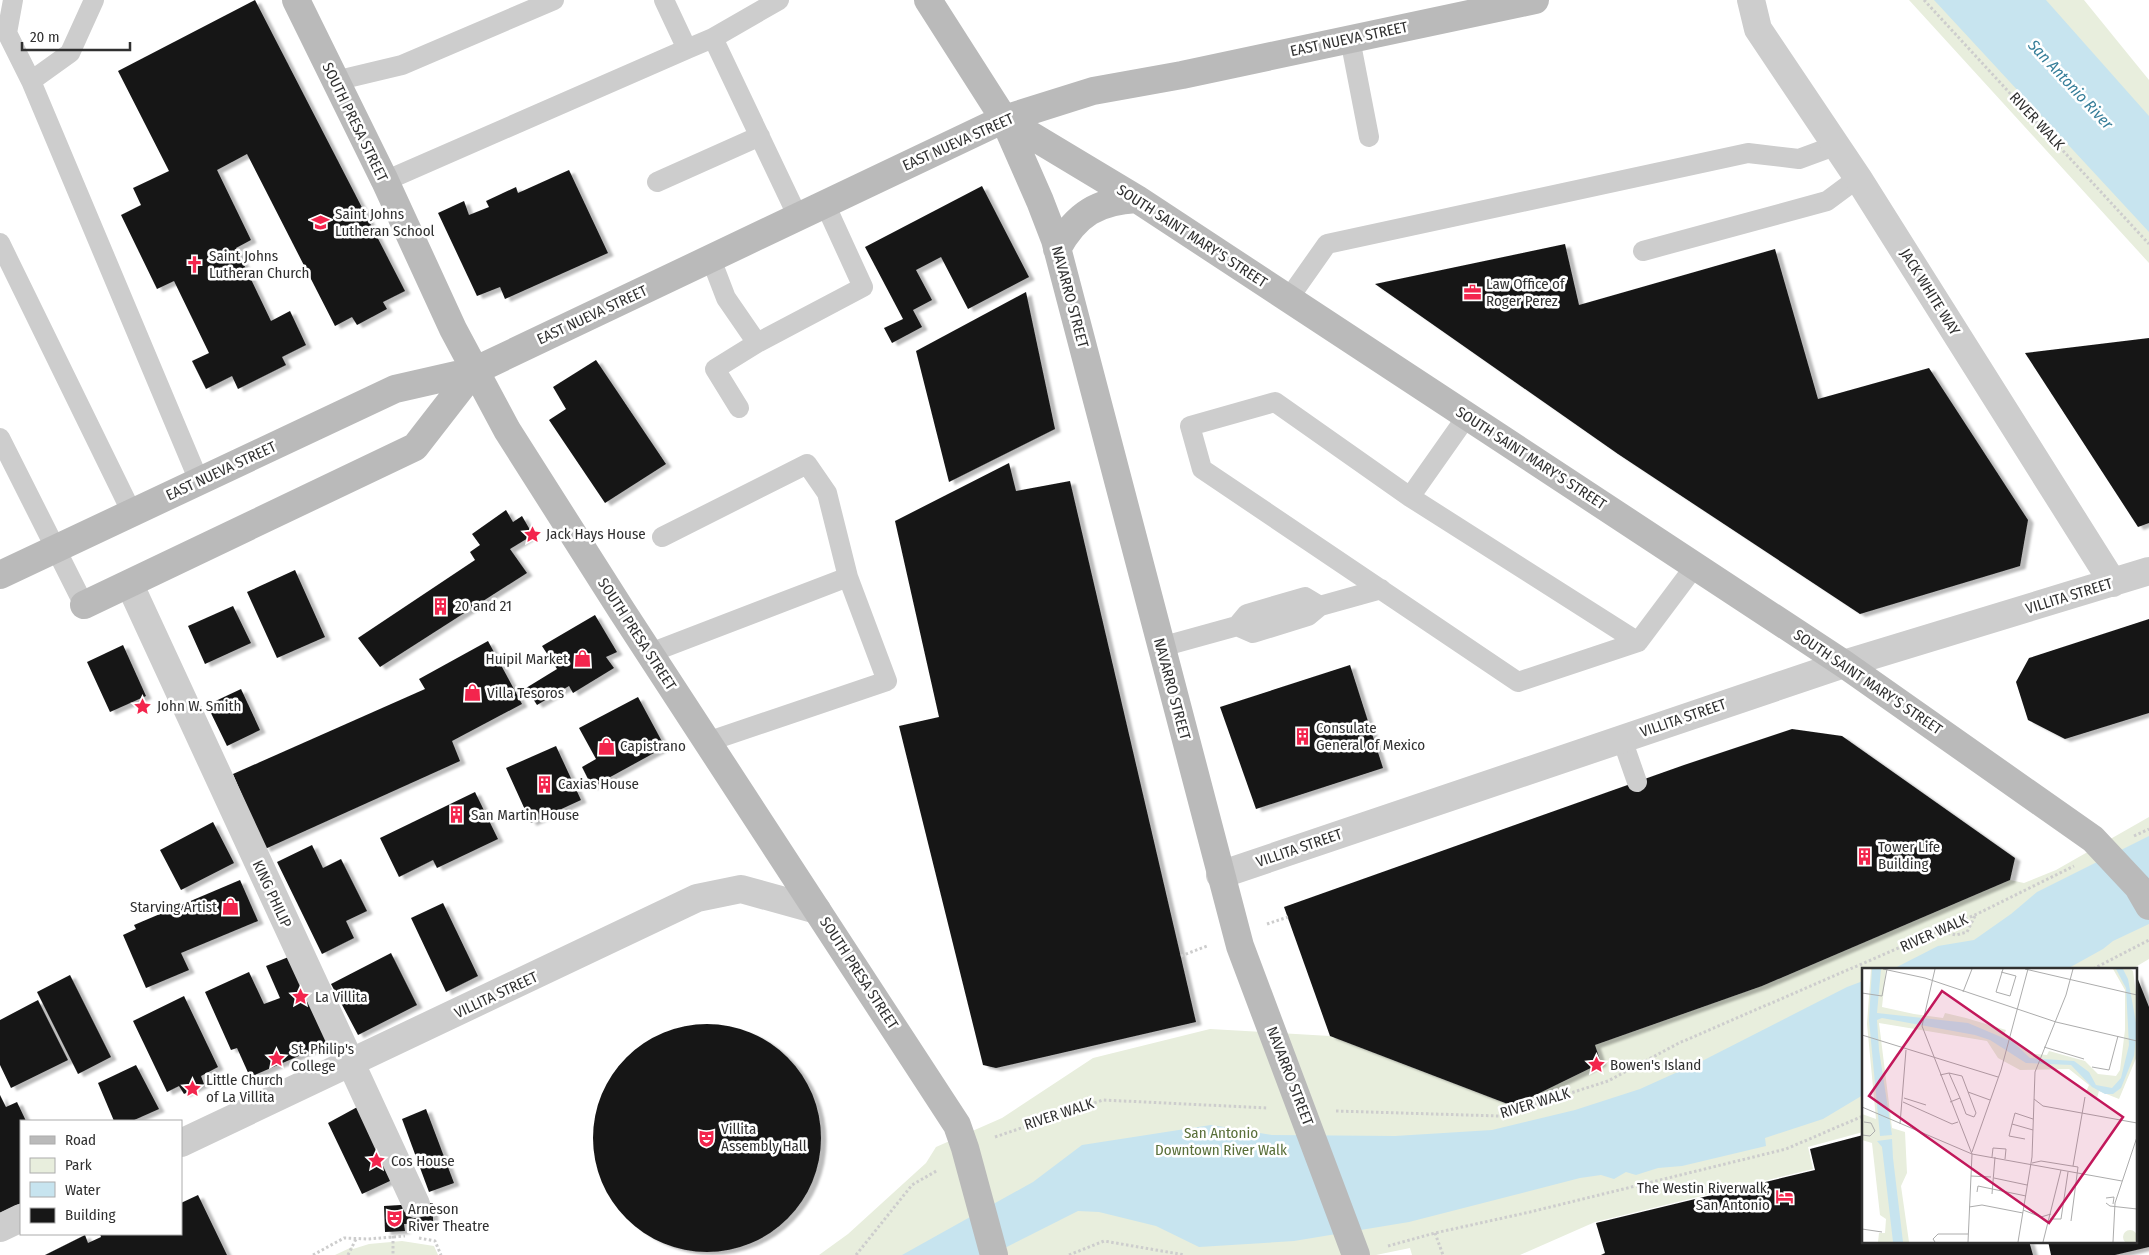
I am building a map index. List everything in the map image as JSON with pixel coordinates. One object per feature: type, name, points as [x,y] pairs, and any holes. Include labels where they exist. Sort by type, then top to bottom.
[{"type":"street","name":"SOUTH PRESA STREET","points":[[296,0],[385,181],[474,371],[511,437],[957,1125],[994,1255]]},
{"type":"street","name":"SOUTH SAINT MARY'S STREET","points":[[928,0],[1004,119],[1137,199],[1844,664],[2093,839],[2138,887],[2149,906]]},
{"type":"street","name":"EAST NUEVA STREET","points":[[0,575],[395,389],[474,371],[1004,119],[1093,91],[1191,73],[1535,0]]},
{"type":"street","name":"JACK WHITE WAY","points":[[1751,0],[1758,28],[1837,145],[2112,583]]},
{"type":"street","name":"NAVARRO STREET","points":[[1004,119],[1040,201],[1058,249],[1160,647],[1240,946],[1356,1255]]},
{"type":"street","points":[[1058,249],[1065,234],[1089,211],[1112,202],[1137,199]]},
{"type":"street","name":"EAST NUEVA STREET","points":[[84,605],[130,585],[415,447],[474,371]]},
{"type":"street","name":"VILLITA STREET","points":[[1220,876],[1844,664],[2149,571]]},
{"type":"street","name":"KING PHILIP","points":[[130,585],[416,1204]]},
{"type":"street","name":"VILLITA STREET","points":[[182,1143],[697,898],[741,888],[817,910]]},
{"type":"street","points":[[0,1228],[20,1218]]},
{"type":"lane","points":[[13,0],[4,35],[31,81],[199,481]]},
{"type":"lane","points":[[31,81],[70,53],[93,0]]},
{"type":"lane","points":[[335,81],[402,64],[554,0]]},
{"type":"lane","points":[[664,0],[687,49]]},
{"type":"lane","points":[[385,181],[713,38],[779,0]]},
{"type":"lane","points":[[713,38],[798,217]]},
{"type":"lane","points":[[1350,39],[1369,137]]},
{"type":"lane","points":[[657,182],[760,136]]},
{"type":"lane","points":[[1289,298],[1327,244],[1748,153],[1774,158],[1799,159],[1837,145]]},
{"type":"lane","points":[[1643,251],[1827,201],[1858,178]]},
{"type":"lane","points":[[738,408],[715,369],[757,343],[863,287],[824,204]]},
{"type":"lane","points":[[0,242],[132,512]]},
{"type":"lane","points":[[710,258],[726,298],[757,343]]},
{"type":"lane","points":[[1638,642],[1410,497],[1275,402],[1190,426],[1202,469],[1518,682],[1638,642],[1696,566]]},
{"type":"lane","points":[[1410,497],[1467,416]]},
{"type":"lane","points":[[0,438],[84,605]]},
{"type":"lane","points":[[662,537],[807,464],[827,493],[848,576],[887,681],[707,742]]},
{"type":"lane","points":[[650,654],[848,576]]},
{"type":"lane","points":[[1160,647],[1237,626],[1253,633],[1308,616],[1320,606],[1380,589]]},
{"type":"lane","points":[[1622,739],[1637,782]]},
{"type":"path","name":"RIVER WALK","points":[[1924,0],[2149,244]]},
{"type":"path","points":[[2132,837],[2149,829]]},
{"type":"path","name":"RIVER WALK","points":[[1335,1110],[1499,1116],[1608,1081],[1679,1043],[1977,914],[2080,863]]},
{"type":"path","points":[[1937,931],[1956,934],[1967,932],[1977,914]]},
{"type":"path","points":[[2095,968],[2149,940]]},
{"type":"path","name":"RIVER WALK","points":[[993,1138],[1001,1133],[1104,1100],[1277,1108]]},
{"type":"path","points":[[1382,1248],[1435,1233],[1530,1212],[1786,1149],[1862,1116]]},
{"type":"path","points":[[856,1255],[912,1185],[944,1166]]},
{"type":"path","points":[[1435,1233],[1443,1255]]},
{"type":"path","points":[[392,1236],[394,1255]]},
{"type":"path","points":[[313,1255],[344,1238],[392,1236],[427,1238],[435,1241],[442,1255]]},
{"type":"path","points":[[348,1255],[356,1238]]},
{"type":"path","points":[[1069,1255],[1104,1241],[1185,1255]]},
{"type":"green space","points":[[1909,0],[2084,0],[2149,80],[2149,263]]},
{"type":"green space","name":"San Antonio Downtown River Walk","points":[[2149,817],[2149,959],[2134,968],[1862,968],[1862,1132],[1808,1147],[1813,1169],[1595,1222],[1520,1255],[1412,1255],[1410,1248],[1376,1255],[819,1255],[848,1234],[926,1163],[936,1147],[1002,1118],[1093,1058],[1210,1029],[1330,1036],[1513,1106],[1601,1063],[1595,1045],[1762,986],[2010,880],[2024,883],[2056,870]]},
{"type":"green space","points":[[402,1241],[434,1246],[438,1255],[335,1255],[352,1247],[353,1249],[369,1244]]},
{"type":"water","name":"San Antonio River","points":[[1934,0],[2046,0],[2149,116],[2149,232]]},
{"type":"water","points":[[2149,836],[2149,924],[2113,941],[2103,949],[2069,968],[1895,968],[1938,946],[1974,940],[2011,914],[2037,892]]},
{"type":"water","points":[[1862,981],[1862,1096],[1823,1119],[1765,1138],[1766,1146],[1682,1166],[1658,1168],[1636,1175],[1626,1172],[1614,1179],[1601,1175],[1580,1178],[1409,1222],[1294,1241],[1199,1247],[1156,1226],[1099,1212],[1078,1211],[991,1255],[902,1255],[1033,1182],[1082,1145],[1211,1125],[1272,1135],[1395,1136],[1492,1130],[1575,1110],[1640,1089],[1702,1061],[1847,987]]},
{"type":"building","points":[[255,0],[405,291],[383,302],[387,309],[357,325],[352,317],[335,326],[247,154],[217,170],[251,240],[236,248],[271,321],[290,311],[306,345],[282,357],[286,365],[238,389],[232,376],[206,389],[192,361],[209,353],[174,281],[157,289],[121,215],[141,205],[133,188],[169,171],[118,71]]},
{"type":"building","points":[[569,170],[608,253],[505,299],[500,287],[477,296],[438,213],[464,201],[469,215],[489,207],[486,201],[516,187],[518,193]]},
{"type":"building","points":[[982,186],[1029,277],[968,309],[941,257],[916,270],[932,300],[913,310],[922,327],[892,343],[884,328],[903,319],[865,247]]},
{"type":"building","points":[[1565,244],[1579,305],[1775,249],[1818,399],[1929,368],[2028,520],[2020,566],[1860,614],[1618,454],[1375,284]]},
{"type":"building","points":[[1026,292],[1055,429],[949,482],[916,351]]},
{"type":"building","points":[[2149,338],[2149,523],[2138,527],[2025,353]]},
{"type":"building","points":[[596,360],[666,464],[605,503],[549,420],[566,409],[553,387]]},
{"type":"building","points":[[1009,463],[1016,491],[1070,481],[1196,1022],[996,1068],[983,1065],[899,726],[939,717],[895,521]]},
{"type":"building","name":"20 and 21","points":[[506,510],[513,522],[522,516],[533,535],[510,549],[527,573],[380,667],[358,638],[475,560],[470,552],[480,545],[472,534]]},
{"type":"building","points":[[295,570],[325,637],[277,658],[247,592]]},
{"type":"building","points":[[233,606],[251,643],[205,664],[188,626]]},
{"type":"building","points":[[595,615],[617,652],[606,657],[614,668],[573,693],[569,686],[537,705],[526,688],[557,669],[542,646]]},
{"type":"building","points":[[2149,619],[2149,713],[2065,739],[2028,720],[2016,682],[2029,658]]},
{"type":"building","points":[[488,641],[522,704],[452,741],[460,761],[265,849],[233,774],[425,689],[419,679]]},
{"type":"building","points":[[123,645],[146,696],[110,712],[87,662]]},
{"type":"building","name":"Consulate General of Mexico","points":[[1350,665],[1383,768],[1256,809],[1220,707]]},
{"type":"building","points":[[241,689],[260,730],[227,746],[207,705]]},
{"type":"building","points":[[638,697],[665,747],[592,787],[582,767],[596,759],[579,728]]},
{"type":"building","points":[[1792,729],[1842,736],[2015,858],[2010,880],[1762,986],[1595,1045],[1601,1063],[1513,1106],[1330,1036],[1284,907],[1684,765]]},
{"type":"building","name":"Caxias House","points":[[556,746],[581,800],[531,823],[506,768]]},
{"type":"building","name":"San Martin House","points":[[475,792],[498,839],[437,868],[433,860],[399,877],[380,838]]},
{"type":"building","points":[[213,822],[234,863],[181,890],[160,850]]},
{"type":"building","points":[[312,845],[323,868],[341,859],[367,911],[346,921],[354,938],[322,954],[277,862]]},
{"type":"building","points":[[240,880],[258,921],[181,953],[189,970],[146,988],[123,935],[136,929],[134,925]]},
{"type":"building","points":[[443,903],[478,976],[446,992],[411,918]]},
{"type":"building","points":[[391,953],[417,1005],[358,1035],[331,984]]},
{"type":"building","points":[[291,956],[329,1043],[250,1077],[237,1048],[231,1050],[205,992],[249,972],[264,1004],[280,998],[266,966]]},
{"type":"building","points":[[2136,974],[2149,1007],[2149,1247],[2115,1255],[2051,1255],[2048,1242],[2136,1242]]},
{"type":"building","points":[[70,975],[111,1057],[78,1074],[37,992]]},
{"type":"building","points":[[184,996],[218,1067],[201,1076],[204,1084],[184,1094],[179,1086],[167,1092],[133,1021]]},
{"type":"building","points":[[38,1000],[68,1060],[11,1088],[0,1065],[0,1020]]},
{"type":"building","name":"Villita Assembly Hall","points":[[707,1024],[729,1026],[751,1033],[770,1043],[795,1066],[807,1084],[816,1105],[821,1138],[819,1160],[812,1182],[802,1201],[779,1226],[761,1238],[740,1247],[707,1252],[685,1250],[663,1243],[644,1233],[619,1210],[607,1192],[598,1171],[593,1138],[595,1116],[602,1094],[612,1075],[635,1050],[653,1038],[674,1029]]},
{"type":"building","points":[[136,1065],[159,1109],[134,1120],[114,1120],[98,1083]]},
{"type":"building","points":[[0,1095],[6,1107],[17,1102],[26,1120],[20,1120],[20,1203],[0,1213]]},
{"type":"building","points":[[361,1105],[392,1180],[362,1194],[328,1123]]},
{"type":"building","points":[[426,1109],[454,1183],[429,1192],[402,1119]]},
{"type":"building","name":"The Westin Riverwalk, San Antonio","points":[[1862,1135],[1862,1242],[2029,1242],[2033,1255],[1601,1255],[1605,1253],[1596,1223],[1815,1170],[1810,1149]]},
{"type":"building","points":[[198,1195],[227,1255],[45,1255],[85,1235],[88,1243],[101,1237],[100,1235],[182,1235],[182,1203]]},
{"type":"building","points":[[433,1203],[433,1223],[404,1224],[405,1231],[385,1232],[384,1206]]},
{"type":"place","name":"Saint Johns Lutheran School","points":[[321,223]]},
{"type":"place","name":"Saint Johns Lutheran Church","points":[[195,265]]},
{"type":"place","name":"Law Office of Roger Perez","points":[[1472,293]]},
{"type":"place","name":"Jack Hays House","points":[[532,534]]},
{"type":"place","name":"20 and 21","points":[[441,606]]},
{"type":"place","name":"Huipil Market","points":[[582,659]]},
{"type":"place","name":"Villa Tesoros","points":[[473,693]]},
{"type":"place","name":"John W. Smith","points":[[143,706]]},
{"type":"place","name":"Consulate General of Mexico","points":[[1302,737]]},
{"type":"place","name":"Capistrano","points":[[606,746]]},
{"type":"place","name":"Caxias House","points":[[544,784]]},
{"type":"place","name":"San Martin House","points":[[457,815]]},
{"type":"place","name":"Tower Life Building","points":[[1864,856]]},
{"type":"place","name":"Starving Artist","points":[[231,907]]},
{"type":"place","name":"La Villita","points":[[301,997]]},
{"type":"place","name":"St. Philip's College","points":[[277,1058]]},
{"type":"place","name":"Bowen's Island","points":[[1596,1065]]},
{"type":"place","name":"Little Church of La Villita","points":[[192,1089]]},
{"type":"place","name":"Villita Assembly Hall","points":[[707,1138]]},
{"type":"place","name":"Cos House","points":[[377,1161]]},
{"type":"place","name":"The Westin Riverwalk, San Antonio","points":[[1784,1197]]},
{"type":"place","name":"Arneson River Theatre","points":[[394,1218]]}]
